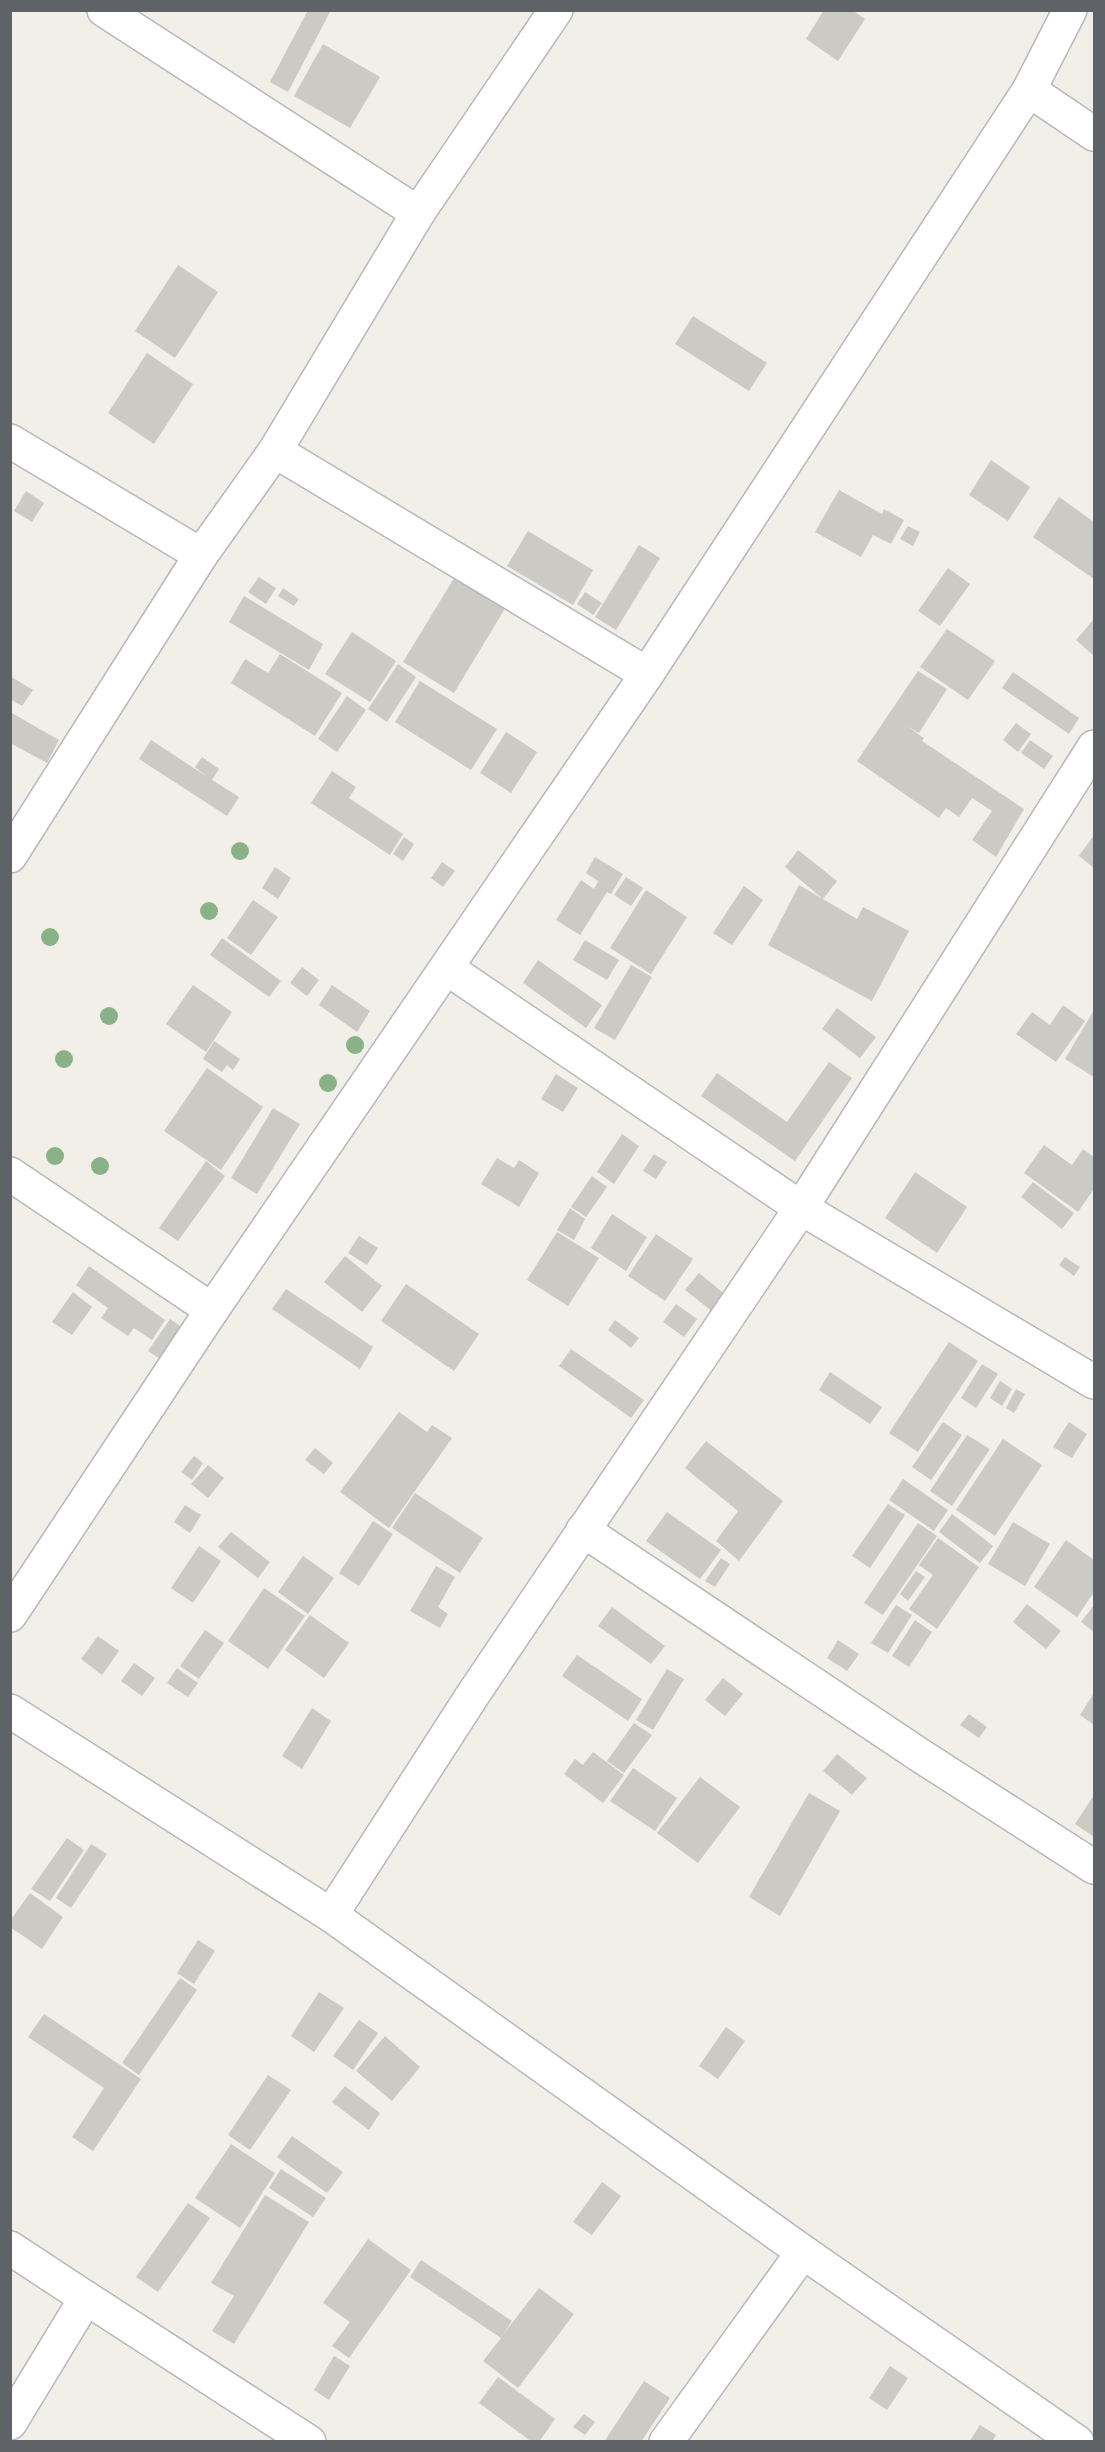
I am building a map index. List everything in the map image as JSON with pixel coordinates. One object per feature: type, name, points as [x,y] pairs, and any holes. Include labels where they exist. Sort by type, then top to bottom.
[{"type":"street","points":[[104,10],[418,213]]},
{"type":"street","points":[[10,856],[201,555],[275,451],[418,213],[556,10]]},
{"type":"street","points":[[10,1615],[212,1310],[448,969],[647,674],[1029,90],[1070,10]]},
{"type":"street","points":[[1029,90],[1095,134]]},
{"type":"street","points":[[10,441],[201,555]]},
{"type":"street","points":[[275,451],[647,674]]},
{"type":"street","points":[[331,1916],[472,1696],[801,1208],[1095,747]]},
{"type":"street","points":[[448,969],[801,1208],[1095,1382]]},
{"type":"street","points":[[10,1174],[212,1310]]},
{"type":"street","points":[[584,1530],[921,1756],[1095,1867]]},
{"type":"street","points":[[10,1711],[331,1916],[803,2252],[1077,2442]]},
{"type":"street","points":[[10,2248],[309,2442]]},
{"type":"street","points":[[666,2442],[803,2252]]},
{"type":"street","points":[[10,2423],[86,2298]]},
{"type":"building","points":[[308,10],[331,10],[288,92],[270,82]]},
{"type":"building","points":[[824,10],[852,10],[865,19],[838,61],[806,39]]},
{"type":"building","points":[[323,44],[380,77],[350,128],[294,96]]},
{"type":"building","points":[[178,265],[218,292],[175,358],[135,331]]},
{"type":"building","points":[[693,316],[767,363],[749,391],[675,344]]},
{"type":"building","points":[[147,353],[193,384],[154,444],[108,413]]},
{"type":"building","points":[[991,460],[1030,487],[1008,521],[969,495]]},
{"type":"building","points":[[839,490],[882,514],[884,509],[904,520],[891,544],[873,535],[861,557],[815,532]]},
{"type":"building","points":[[26,491],[44,503],[32,522],[14,511]]},
{"type":"building","points":[[1059,497],[1094,522],[1094,579],[1033,537]]},
{"type":"building","points":[[908,526],[920,532],[913,546],[900,539]]},
{"type":"building","points":[[528,531],[593,570],[573,605],[507,566]]},
{"type":"building","points":[[639,545],[660,558],[616,630],[595,617]]},
{"type":"building","points":[[948,568],[970,584],[940,626],[918,611]]},
{"type":"building","points":[[459,570],[509,602],[454,693],[403,662]]},
{"type":"building","points":[[259,577],[276,588],[266,604],[248,592]]},
{"type":"building","points":[[283,588],[299,599],[294,606],[278,596]]},
{"type":"building","points":[[585,592],[602,603],[593,615],[577,604]]},
{"type":"building","points":[[244,596],[323,644],[309,670],[229,622]]},
{"type":"building","points":[[1094,619],[1094,656],[1076,640]]},
{"type":"building","points":[[947,629],[995,661],[968,700],[920,667]]},
{"type":"building","points":[[352,632],[396,661],[370,702],[325,674]]},
{"type":"building","points":[[280,654],[342,693],[315,736],[231,683],[245,659],[268,673]]},
{"type":"building","points":[[398,664],[416,677],[387,722],[368,709]]},
{"type":"building","points":[[918,671],[947,689],[919,733],[907,726],[924,738],[922,741],[1024,809],[996,857],[972,840],[992,811],[972,798],[959,817],[946,808],[939,818],[857,761]]},
{"type":"building","points":[[1013,672],[1079,718],[1069,734],[1002,688]]},
{"type":"building","points":[[10,676],[33,690],[22,706],[10,699]]},
{"type":"building","points":[[420,681],[497,729],[471,770],[395,722]]},
{"type":"building","points":[[347,696],[366,710],[337,752],[318,739]]},
{"type":"building","points":[[10,712],[59,740],[47,763],[10,743]]},
{"type":"building","points":[[1016,723],[1031,734],[1018,752],[1003,740]]},
{"type":"building","points":[[506,732],[537,752],[511,793],[480,773]]},
{"type":"building","points":[[151,740],[206,776],[195,767],[202,757],[219,769],[212,780],[239,797],[227,816],[139,759]]},
{"type":"building","points":[[1030,740],[1053,756],[1044,769],[1021,753]]},
{"type":"building","points":[[332,771],[356,787],[349,798],[403,834],[390,855],[311,803]]},
{"type":"building","points":[[1094,835],[1094,868],[1079,856]]},
{"type":"building","points":[[404,837],[414,844],[403,861],[393,854]]},
{"type":"building","points":[[798,850],[837,881],[823,899],[785,867]]},
{"type":"building","points":[[595,857],[623,874],[611,894],[607,892],[580,935],[556,920],[581,880],[594,889],[598,881],[586,873]]},
{"type":"building","points":[[442,862],[455,871],[443,887],[431,878]]},
{"type":"building","points":[[275,867],[291,878],[278,899],[262,888]]},
{"type":"building","points":[[626,877],[643,888],[631,906],[614,895]]},
{"type":"building","points":[[799,885],[857,919],[863,907],[909,931],[872,1001],[768,945]]},
{"type":"building","points":[[744,886],[763,900],[732,945],[713,933]]},
{"type":"building","points":[[646,890],[687,917],[651,974],[610,948]]},
{"type":"building","points":[[253,900],[278,917],[251,955],[227,938]]},
{"type":"building","points":[[222,938],[281,981],[269,997],[210,955]]},
{"type":"building","points":[[585,940],[619,960],[607,980],[573,960]]},
{"type":"building","points":[[538,960],[602,1005],[586,1028],[523,983]]},
{"type":"building","points":[[631,965],[652,977],[615,1040],[594,1028]]},
{"type":"building","points":[[302,967],[319,980],[307,996],[290,983]]},
{"type":"building","points":[[193,985],[232,1012],[206,1052],[166,1024]]},
{"type":"building","points":[[332,985],[370,1011],[357,1032],[319,1005]]},
{"type":"building","points":[[1063,1005],[1085,1021],[1056,1062],[1016,1034],[1032,1012],[1050,1025]]},
{"type":"building","points":[[837,1008],[876,1037],[860,1058],[822,1029]]},
{"type":"building","points":[[1094,1010],[1094,1077],[1065,1059]]},
{"type":"building","points":[[214,1041],[240,1059],[233,1070],[227,1065],[222,1072],[203,1059]]},
{"type":"building","points":[[829,1062],[852,1078],[795,1161],[701,1096],[717,1073],[787,1122]]},
{"type":"building","points":[[207,1068],[263,1107],[221,1170],[164,1131]]},
{"type":"building","points":[[556,1074],[578,1088],[563,1112],[541,1099]]},
{"type":"building","points":[[273,1108],[300,1124],[257,1194],[231,1178]]},
{"type":"building","points":[[622,1134],[639,1146],[614,1184],[597,1172]]},
{"type":"building","points":[[1044,1145],[1072,1165],[1083,1149],[1094,1157],[1094,1189],[1078,1212],[1024,1173]]},
{"type":"building","points":[[654,1154],[667,1162],[656,1179],[643,1171]]},
{"type":"building","points":[[497,1158],[514,1168],[519,1160],[539,1173],[519,1207],[481,1184]]},
{"type":"building","points":[[206,1161],[225,1176],[178,1241],[159,1228]]},
{"type":"building","points":[[915,1172],[967,1207],[937,1253],[885,1218]]},
{"type":"building","points":[[592,1176],[607,1187],[586,1217],[571,1207]]},
{"type":"building","points":[[1033,1182],[1074,1213],[1062,1229],[1021,1197]]},
{"type":"building","points":[[570,1208],[585,1219],[574,1240],[557,1230]]},
{"type":"building","points":[[612,1214],[647,1237],[626,1271],[591,1248]]},
{"type":"building","points":[[557,1232],[599,1258],[568,1306],[527,1280]]},
{"type":"building","points":[[656,1234],[693,1259],[665,1301],[628,1276]]},
{"type":"building","points":[[359,1236],[378,1248],[367,1265],[348,1253]]},
{"type":"building","points":[[345,1256],[382,1286],[362,1312],[324,1282]]},
{"type":"building","points":[[1065,1257],[1080,1267],[1074,1276],[1059,1265]]},
{"type":"building","points":[[89,1266],[165,1320],[152,1340],[134,1328],[128,1336],[101,1318],[108,1308],[76,1285]]},
{"type":"building","points":[[699,1273],[726,1295],[713,1312],[685,1290]]},
{"type":"building","points":[[406,1284],[479,1334],[454,1371],[381,1321]]},
{"type":"building","points":[[286,1289],[373,1347],[360,1369],[272,1309]]},
{"type":"building","points":[[73,1292],[92,1307],[72,1335],[52,1322]]},
{"type":"building","points":[[676,1304],[697,1319],[684,1337],[663,1322]]},
{"type":"building","points":[[170,1319],[186,1330],[165,1362],[148,1351]]},
{"type":"building","points":[[615,1320],[639,1338],[631,1348],[608,1330]]},
{"type":"building","points":[[949,1342],[978,1361],[918,1452],[889,1433]]},
{"type":"building","points":[[571,1349],[644,1400],[631,1418],[559,1366]]},
{"type":"building","points":[[982,1364],[998,1374],[976,1408],[961,1398]]},
{"type":"building","points":[[830,1372],[882,1407],[870,1424],[819,1390]]},
{"type":"building","points":[[1000,1381],[1012,1389],[1002,1406],[990,1398]]},
{"type":"building","points":[[1016,1389],[1025,1394],[1014,1413],[1006,1408]]},
{"type":"building","points":[[399,1412],[427,1432],[432,1425],[452,1438],[389,1528],[340,1492]]},
{"type":"building","points":[[943,1422],[962,1435],[931,1480],[912,1467]]},
{"type":"building","points":[[1069,1422],[1087,1434],[1072,1458],[1053,1447]]},
{"type":"building","points":[[967,1435],[990,1449],[952,1506],[930,1491]]},
{"type":"building","points":[[1003,1439],[1042,1465],[995,1536],[956,1510]]},
{"type":"building","points":[[706,1441],[783,1501],[739,1561],[716,1541],[738,1511],[685,1468]]},
{"type":"building","points":[[315,1448],[333,1463],[324,1474],[305,1460]]},
{"type":"building","points":[[194,1456],[203,1463],[192,1480],[181,1472]]},
{"type":"building","points":[[208,1465],[224,1478],[208,1498],[191,1484]]},
{"type":"building","points":[[903,1479],[948,1510],[934,1531],[889,1500]]},
{"type":"building","points":[[415,1493],[483,1538],[460,1573],[392,1528]]},
{"type":"building","points":[[888,1504],[905,1515],[870,1568],[852,1556]]},
{"type":"building","points":[[185,1505],[201,1515],[190,1533],[174,1522]]},
{"type":"building","points":[[667,1512],[721,1550],[700,1579],[646,1541]]},
{"type":"building","points":[[952,1514],[993,1546],[980,1563],[939,1532]]},
{"type":"building","points":[[373,1521],[393,1534],[359,1586],[339,1573]]},
{"type":"building","points":[[1013,1522],[1050,1544],[1025,1586],[988,1564]]},
{"type":"building","points":[[918,1523],[937,1536],[883,1615],[864,1603]]},
{"type":"building","points":[[231,1532],[270,1562],[258,1578],[218,1547]]},
{"type":"building","points":[[938,1538],[979,1567],[937,1629],[909,1609],[933,1575],[919,1565]]},
{"type":"building","points":[[1066,1540],[1094,1560],[1094,1592],[1077,1617],[1034,1587]]},
{"type":"building","points":[[199,1546],[221,1561],[193,1603],[171,1588]]},
{"type":"building","points":[[303,1556],[334,1578],[308,1614],[278,1592]]},
{"type":"building","points":[[721,1558],[730,1564],[715,1587],[705,1581]]},
{"type":"building","points":[[436,1566],[455,1577],[438,1607],[448,1614],[440,1628],[410,1611]]},
{"type":"building","points":[[916,1571],[925,1577],[908,1601],[900,1594]]},
{"type":"building","points":[[264,1588],[305,1616],[268,1669],[228,1641]]},
{"type":"building","points":[[1027,1604],[1061,1631],[1046,1649],[1013,1622]]},
{"type":"building","points":[[896,1605],[912,1615],[888,1653],[871,1643]]},
{"type":"building","points":[[1094,1605],[1094,1632],[1081,1622]]},
{"type":"building","points":[[612,1607],[665,1646],[651,1664],[598,1626]]},
{"type":"building","points":[[310,1615],[349,1643],[324,1678],[285,1650]]},
{"type":"building","points":[[915,1620],[932,1632],[909,1667],[892,1656]]},
{"type":"building","points":[[205,1630],[224,1643],[199,1679],[180,1666]]},
{"type":"building","points":[[98,1636],[119,1651],[102,1675],[81,1659]]},
{"type":"building","points":[[838,1640],[859,1654],[847,1671],[827,1658]]},
{"type":"building","points":[[577,1655],[642,1699],[628,1721],[562,1676]]},
{"type":"building","points":[[134,1663],[155,1678],[142,1696],[121,1681]]},
{"type":"building","points":[[177,1668],[198,1683],[188,1697],[167,1683]]},
{"type":"building","points":[[667,1669],[684,1679],[653,1730],[636,1720]]},
{"type":"building","points":[[723,1678],[743,1694],[725,1716],[705,1700]]},
{"type":"building","points":[[1094,1693],[1094,1725],[1080,1715]]},
{"type":"building","points":[[312,1708],[331,1721],[302,1769],[282,1756]]},
{"type":"building","points":[[969,1714],[987,1727],[979,1738],[960,1725]]},
{"type":"building","points":[[634,1723],[652,1735],[624,1773],[607,1761]]},
{"type":"building","points":[[593,1752],[624,1775],[603,1803],[564,1774],[575,1759],[583,1765]]},
{"type":"building","points":[[837,1754],[867,1778],[852,1795],[823,1771]]},
{"type":"building","points":[[633,1768],[677,1798],[655,1831],[610,1801]]},
{"type":"building","points":[[700,1777],[740,1807],[698,1863],[657,1833]]},
{"type":"building","points":[[809,1793],[840,1811],[780,1916],[749,1897]]},
{"type":"building","points":[[1094,1795],[1094,1837],[1075,1824]]},
{"type":"building","points":[[67,1838],[84,1850],[50,1901],[31,1889]]},
{"type":"building","points":[[91,1844],[107,1854],[71,1908],[56,1898]]},
{"type":"building","points":[[30,1893],[63,1917],[42,1949],[10,1927],[10,1921]]},
{"type":"building","points":[[198,1940],[215,1951],[194,1984],[177,1973]]},
{"type":"building","points":[[180,1978],[197,1990],[139,2075],[122,2063]]},
{"type":"building","points":[[319,1992],[344,2008],[314,2052],[291,2036]]},
{"type":"building","points":[[44,2014],[141,2079],[93,2151],[72,2137],[104,2088],[28,2037]]},
{"type":"building","points":[[359,2020],[378,2033],[353,2070],[333,2056]]},
{"type":"building","points":[[726,2027],[745,2041],[718,2079],[699,2066]]},
{"type":"building","points":[[385,2036],[420,2067],[392,2101],[356,2071]]},
{"type":"building","points":[[268,2075],[291,2090],[250,2150],[228,2135]]},
{"type":"building","points":[[345,2086],[380,2113],[369,2130],[332,2102]]},
{"type":"building","points":[[292,2136],[343,2172],[327,2193],[277,2157]]},
{"type":"building","points":[[231,2144],[275,2173],[240,2228],[195,2198]]},
{"type":"building","points":[[281,2169],[326,2198],[313,2217],[269,2188]]},
{"type":"building","points":[[602,2182],[621,2196],[592,2235],[573,2222]]},
{"type":"building","points":[[265,2195],[309,2222],[234,2344],[212,2331],[234,2296],[211,2283]]},
{"type":"building","points":[[188,2203],[210,2218],[158,2292],[136,2277]]},
{"type":"building","points":[[368,2239],[411,2270],[349,2358],[332,2346],[350,2322],[323,2303]]},
{"type":"building","points":[[421,2260],[512,2321],[502,2336],[539,2288],[574,2314],[518,2388],[483,2361],[501,2338],[410,2277]]},
{"type":"building","points":[[334,2356],[350,2366],[329,2400],[314,2390]]},
{"type":"building","points":[[890,2366],[908,2378],[887,2410],[869,2398]]},
{"type":"building","points":[[498,2377],[555,2419],[539,2442],[532,2442],[479,2403]]},
{"type":"building","points":[[644,2381],[670,2398],[641,2442],[604,2442]]},
{"type":"building","points":[[584,2414],[595,2422],[585,2435],[573,2427]]},
{"type":"building","points":[[980,2425],[996,2435],[992,2442],[969,2442]]}]
